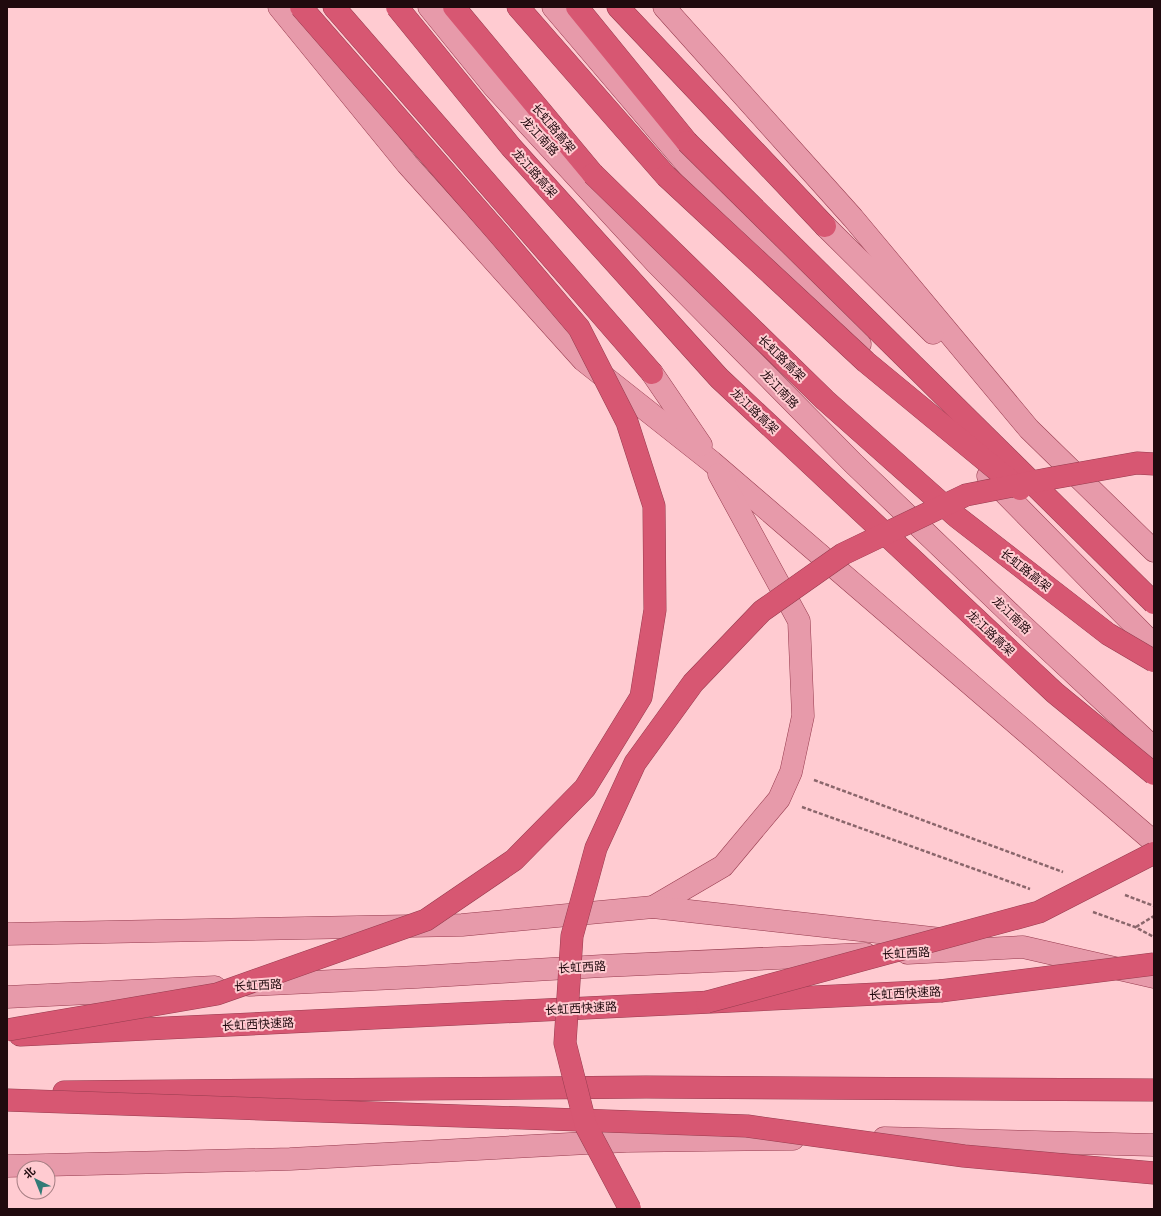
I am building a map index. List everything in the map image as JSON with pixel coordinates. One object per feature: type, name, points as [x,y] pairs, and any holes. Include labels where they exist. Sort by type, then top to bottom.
[{"type":"highway","points":[[7,1030],[217,994],[426,920],[514,860],[584,788],[641,697],[655,610],[654,506],[627,422],[579,328],[301,7]]},
{"type":"highway","points":[[334,7],[652,373]]},
{"type":"highway","name":"龙江路高架","points":[[397,7],[511,148],[719,378],[1055,693],[1154,774]]},
{"type":"highway","name":"长虹路高架","points":[[454,7],[593,174],[825,400],[957,516],[1108,634],[1154,661]]},
{"type":"highway","points":[[518,7],[666,176],[854,351],[1100,554],[1154,596]]},
{"type":"highway","points":[[577,7],[687,142],[1154,603]]},
{"type":"highway","points":[[618,7],[825,226]]},
{"type":"highway","points":[[630,1209],[586,1126],[565,1043],[572,936],[596,848],[635,763],[692,683],[762,611],[843,554],[966,495],[1137,463],[1154,464]]},
{"type":"highway","points":[[707,1002],[1039,912],[1154,853]]},
{"type":"highway","name":"长虹西快速路","points":[[7,1036],[940,991],[1154,964]]},
{"type":"highway","points":[[7,1093],[646,1087],[1154,1090]]},
{"type":"highway","points":[[7,1100],[747,1126],[964,1156],[1154,1173]]},
{"type":"main road","points":[[279,7],[407,164],[584,360],[712,462],[1154,842]]},
{"type":"main road","name":"龙江南路","points":[[429,7],[494,87],[656,263],[854,464],[1021,624],[1154,748]]},
{"type":"main road","points":[[553,7],[690,168],[1154,646]]},
{"type":"main road","points":[[664,7],[853,218],[1029,428]]},
{"type":"main road","points":[[825,226],[1154,551]]},
{"type":"main road","points":[[652,373],[712,462],[799,621],[803,716],[791,772],[778,798],[723,866],[653,907]]},
{"type":"main road","points":[[7,934],[462,925],[653,907],[1023,948]]},
{"type":"main road","name":"长虹西路","points":[[7,997],[425,977],[610,966],[1023,948],[1154,977]]},
{"type":"main road","points":[[7,1166],[290,1159],[626,1141],[900,1138],[1154,1145]]},
{"type":"main road","points":[[1107,1144],[1154,1150]]},
{"type":"path","points":[[791,772],[1065,873]]},
{"type":"path","points":[[778,798],[1031,890]]},
{"type":"path","points":[[1124,895],[1154,906]]},
{"type":"path","points":[[1091,911],[1135,927],[1154,937]]},
{"type":"path","points":[[1135,927],[1154,916]]}]
